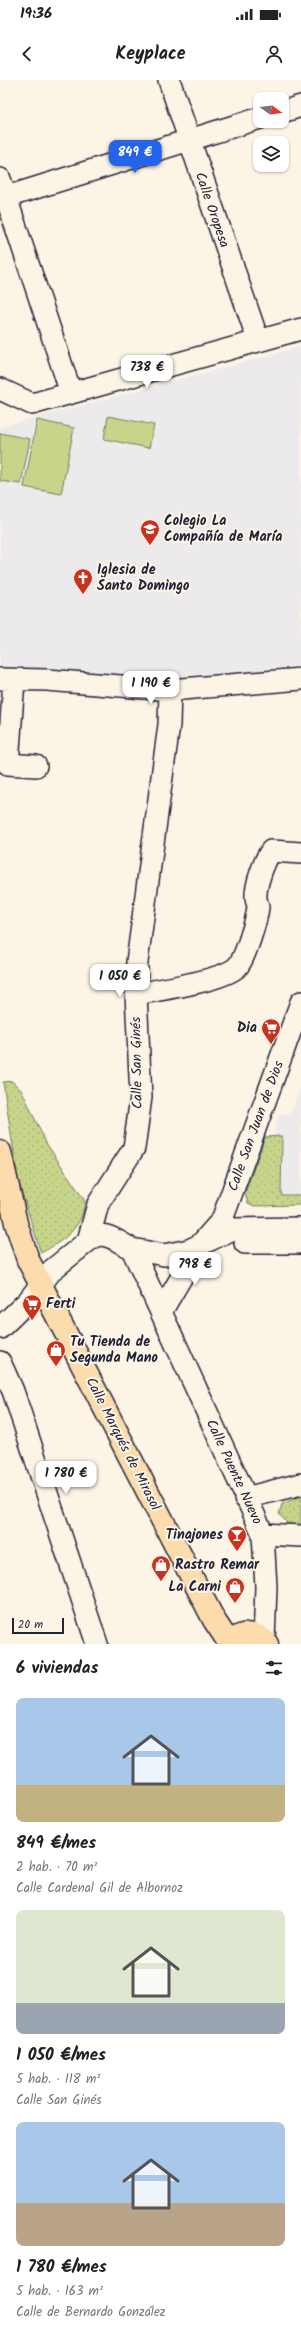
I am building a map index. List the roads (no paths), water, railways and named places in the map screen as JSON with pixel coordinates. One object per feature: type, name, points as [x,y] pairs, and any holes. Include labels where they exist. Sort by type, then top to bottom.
[{"type":"main road","name":"Calle Marqués de Mirasol","points":[[0,1152],[16,1223],[28,1260],[214,1620],[230,1644],[237,1638],[246,1634],[256,1635],[265,1642]]},
{"type":"street","name":"Calle Oropesa","points":[[169,80],[188,140],[258,340]]},
{"type":"street","points":[[289,110],[301,106]]},
{"type":"street","points":[[71,393],[2,192],[188,140],[253,120]]},
{"type":"street","points":[[2,395],[32,404],[301,329]]},
{"type":"street","points":[[36,766],[8,764],[7,680],[170,690],[301,679]]},
{"type":"street","name":"Calle San Ginés","points":[[88,1241],[98,1204],[134,1148],[141,1097],[136,994],[137,962],[169,725],[170,690]]},
{"type":"street","points":[[136,994],[208,979],[237,967],[246,951],[258,906],[255,897],[264,861],[271,851],[301,853]]},
{"type":"street","name":"Calle San Juan de Dios","points":[[161,1312],[201,1244],[222,1220],[301,1002]]},
{"type":"street","points":[[0,1328],[28,1302],[52,1270],[97,1235],[106,1235],[132,1250],[164,1255],[189,1250],[233,1229],[301,1228]]},
{"type":"street","points":[[201,1244],[301,1243]]},
{"type":"street","name":"Calle Puente Nuevo","points":[[132,1250],[245,1498],[263,1534],[266,1587],[265,1642]]},
{"type":"street","points":[[0,1362],[16,1398],[97,1644]]},
{"type":"street","points":[[245,1498],[301,1484]]},
{"type":"street","points":[[263,1534],[301,1536]]},
{"type":"place","name":"Colegio La Compañía de María","points":[[150,546]]},
{"type":"place","name":"Iglesia de Santo Domingo","points":[[83,595]]},
{"type":"place","name":"Dia","points":[[271,1045]]},
{"type":"place","name":"Ferti","points":[[32,1321]]},
{"type":"place","name":"Tu Tienda de Segunda Mano","points":[[56,1367]]},
{"type":"place","name":"Tinajones","points":[[237,1552]]},
{"type":"place","name":"Rastro Remar","points":[[161,1582]]},
{"type":"place","name":"La Carni","points":[[235,1604]]}]
